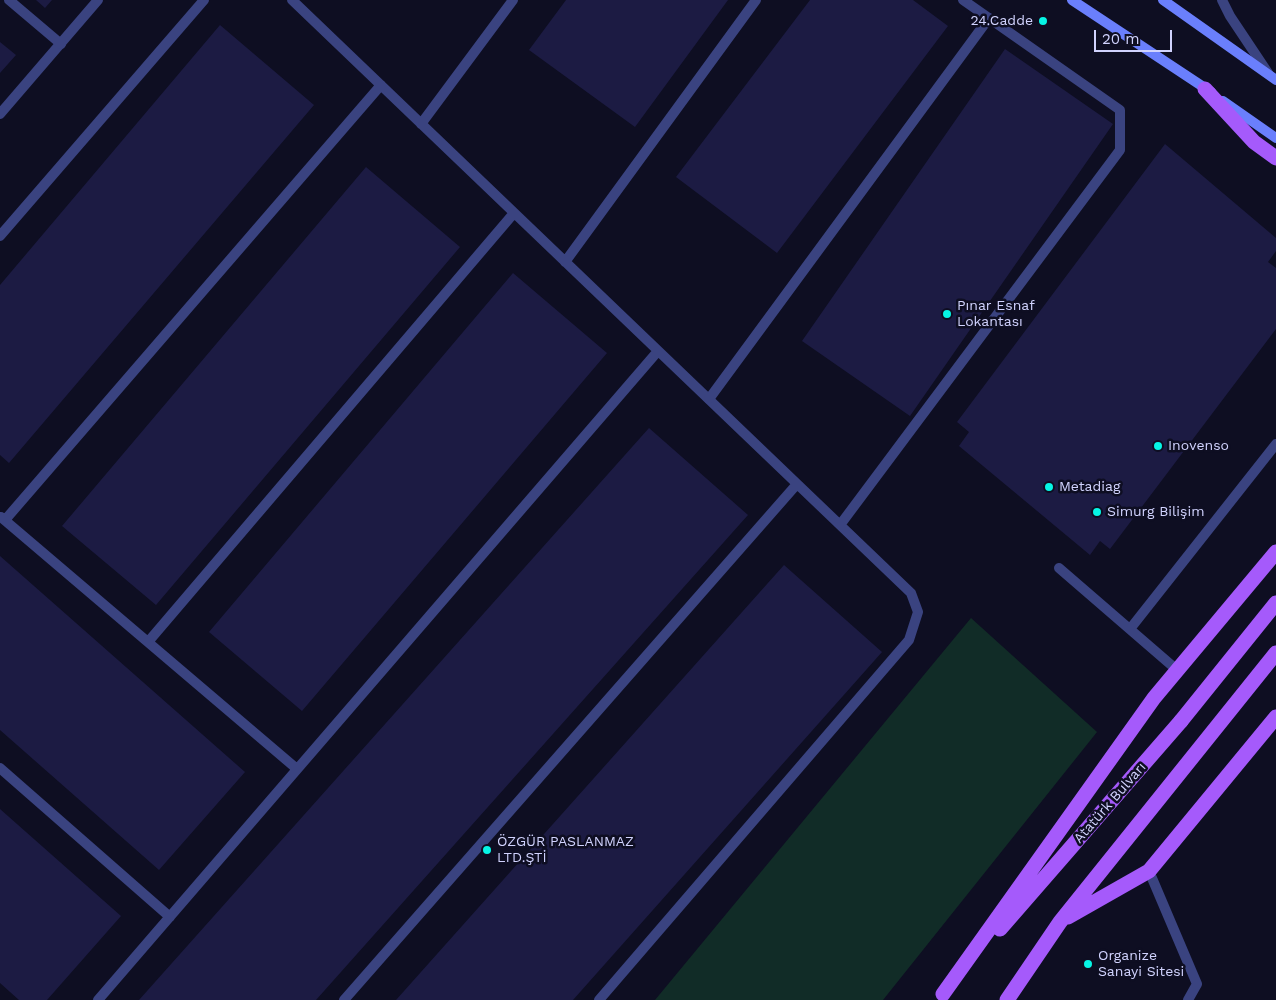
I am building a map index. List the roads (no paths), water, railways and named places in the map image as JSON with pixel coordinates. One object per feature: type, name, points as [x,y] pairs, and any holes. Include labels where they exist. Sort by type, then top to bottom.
[{"type":"main road","points":[[1072,0],[1276,138]]},
{"type":"main road","points":[[1163,0],[1273,78]]},
{"type":"main road","points":[[1205,89],[1254,142],[1276,158]]},
{"type":"main road","points":[[941,997],[1154,698],[1276,552]]},
{"type":"main road","name":"Atatürk Bulvarı","points":[[941,997],[1181,721],[1276,604]]},
{"type":"main road","points":[[1007,1000],[1060,922],[1276,653]]},
{"type":"main road","points":[[1060,922],[1148,872],[1276,718]]},
{"type":"street","points":[[9,0],[60,44]]},
{"type":"street","points":[[0,114],[98,0]]},
{"type":"street","points":[[0,236],[204,0]]},
{"type":"street","points":[[292,0],[911,593],[918,612],[909,640],[600,1000]]},
{"type":"street","points":[[421,124],[513,0]]},
{"type":"street","points":[[565,262],[756,0]]},
{"type":"street","points":[[840,525],[1120,150],[1120,110],[963,0]]},
{"type":"street","points":[[1222,0],[1230,16],[1273,78]]},
{"type":"street","points":[[709,399],[989,18]]},
{"type":"street","points":[[297,769],[2,518],[381,85]]},
{"type":"street","points":[[148,642],[514,213]]},
{"type":"street","points":[[98,1000],[658,351]]},
{"type":"street","points":[[1130,629],[1276,444]]},
{"type":"street","points":[[344,1000],[797,484]]},
{"type":"street","points":[[1059,568],[1177,670]]},
{"type":"street","points":[[0,768],[170,917]]},
{"type":"street","points":[[1148,872],[1197,984],[1188,1000]]},
{"type":"place","name":"24.Cadde","points":[[1043,21]]},
{"type":"place","name":"Pınar Esnaf Lokantası","points":[[947,314]]},
{"type":"place","name":"Inovenso","points":[[1158,446]]},
{"type":"place","name":"Metadiag","points":[[1049,487]]},
{"type":"place","name":"Simurg Bilişim","points":[[1097,512]]},
{"type":"place","name":"ÖZGÜR PASLANMAZ LTD.ŞTİ","points":[[487,850]]},
{"type":"place","name":"Organize Sanayi Sitesi","points":[[1088,964]]}]
